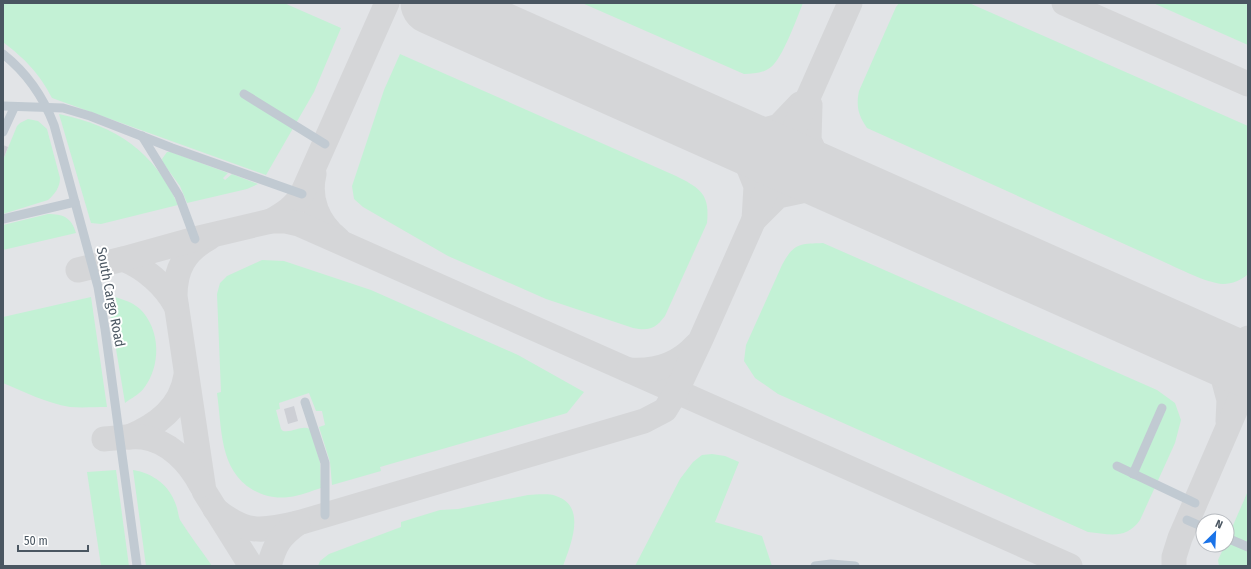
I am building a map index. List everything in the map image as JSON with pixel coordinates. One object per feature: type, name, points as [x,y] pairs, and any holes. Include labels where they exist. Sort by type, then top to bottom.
[{"type":"lane","name":"South Cargo Road","points":[[3,54],[24,72],[48,108],[54,125],[98,287],[137,566]]},
{"type":"lane","points":[[244,94],[324,144]]},
{"type":"lane","points":[[3,106],[14,108],[64,108],[90,116],[302,194]]},
{"type":"lane","points":[[3,132],[14,108]]},
{"type":"lane","points":[[142,136],[180,196],[195,239]]},
{"type":"lane","points":[[3,219],[75,202]]},
{"type":"lane","points":[[305,402],[325,464],[325,515]]},
{"type":"lane","points":[[1133,474],[1162,408]]},
{"type":"lane","points":[[1117,466],[1195,503]]},
{"type":"lane","points":[[1188,520],[1195,523]]},
{"type":"lane","points":[[1235,541],[1248,547]]},
{"type":"lane","points":[[815,566],[831,564],[855,566]]},
{"type":"shaded area","points":[[3,3],[1248,3],[1248,566],[3,566]]},
{"type":"green space","points":[[3,3],[284,3],[341,28],[314,92],[266,175],[52,98],[42,81],[31,67],[3,42]]},
{"type":"green space","points":[[582,3],[803,3],[789,38],[775,63],[762,72],[744,74]]},
{"type":"green space","points":[[899,3],[969,3],[1248,126],[1248,274],[1240,280],[1226,284],[1216,283],[1200,278],[867,128],[858,110],[859,91]]},
{"type":"green space","points":[[1153,3],[1248,3],[1248,45]]},
{"type":"green space","points":[[400,54],[676,176],[691,184],[702,193],[707,205],[707,223],[665,316],[658,324],[648,329],[633,328],[546,299],[448,256],[363,207],[354,199],[352,186],[384,90]]},
{"type":"green space","points":[[59,114],[98,126],[131,144],[145,156],[157,170],[168,186],[178,205],[101,224],[91,223]]},
{"type":"green space","points":[[28,119],[38,121],[47,129],[60,178],[59,184],[55,193],[48,200],[3,214],[3,160],[17,126]]},
{"type":"green space","points":[[167,152],[171,152],[228,173],[223,178],[225,180],[232,174],[258,184],[247,189],[187,203],[180,186],[163,163],[162,159]]},
{"type":"green space","points":[[48,214],[62,216],[69,220],[72,223],[76,233],[3,250],[3,225]]},
{"type":"green space","points":[[823,243],[1157,390],[1175,403],[1181,420],[1175,443],[1140,520],[1135,526],[1129,531],[1117,534],[1088,532],[778,394],[755,378],[744,361],[746,345],[782,265],[790,252],[798,246]]},
{"type":"green space","points":[[262,260],[284,261],[371,290],[518,355],[584,392],[567,413],[380,467],[381,471],[332,485],[330,462],[319,427],[325,425],[322,411],[316,411],[309,393],[279,403],[280,409],[276,410],[281,429],[283,431],[303,428],[310,429],[320,462],[321,488],[297,496],[284,498],[261,494],[242,482],[228,460],[224,447],[217,393],[221,392],[217,294],[220,283],[227,276]]},
{"type":"green space","points":[[107,295],[129,302],[140,309],[152,327],[155,337],[156,359],[150,379],[137,395],[125,403]]},
{"type":"green space","points":[[91,297],[107,407],[70,407],[52,403],[3,383],[3,317]]},
{"type":"green space","points":[[712,454],[725,456],[739,462],[715,522],[762,536],[772,566],[635,566],[680,479],[693,462],[702,455]]},
{"type":"green space","points":[[116,470],[129,566],[101,566],[87,472]]},
{"type":"green space","points":[[133,470],[154,477],[170,492],[177,507],[180,520],[212,566],[146,566]]},
{"type":"green space","points":[[1248,491],[1248,566],[1219,566],[1218,560],[1221,553],[1235,553],[1235,521]]},
{"type":"green space","points":[[528,495],[553,495],[566,501],[571,508],[574,517],[574,526],[570,547],[563,566],[318,566],[320,561],[329,554],[401,527],[401,522],[440,510],[458,509]]},
{"type":"building","points":[[3,145],[8,147],[3,160]]},
{"type":"building","points":[[294,406],[298,421],[288,424],[284,409]]},
{"type":"taxiway","points":[[271,221],[284,213],[299,199],[302,194],[387,3]]},
{"type":"taxiway","points":[[215,509],[235,523],[245,527],[263,529],[285,526],[644,421],[665,410],[676,392],[701,339],[850,3]]},
{"type":"taxiway","points":[[1064,3],[1248,84]]},
{"type":"taxiway","points":[[727,133],[753,133],[779,126],[800,104]]},
{"type":"taxiway","points":[[727,133],[746,161],[756,186],[754,220],[778,196],[839,183],[821,166],[809,140],[810,105]]},
{"type":"taxiway","points":[[314,174],[312,192],[316,210],[325,226],[338,239]]},
{"type":"taxiway","points":[[78,270],[195,239],[271,221],[286,221],[299,224],[1070,566]]},
{"type":"taxiway","points":[[209,238],[194,249],[183,262],[177,277],[175,296],[204,491],[251,566]]},
{"type":"taxiway","points":[[123,259],[139,267],[154,278],[166,291],[176,306]]},
{"type":"taxiway","points":[[1228,421],[1229,400],[1222,374],[1201,345],[1234,346],[1248,338]]},
{"type":"taxiway","points":[[629,370],[648,370],[666,366],[682,358],[696,345]]},
{"type":"taxiway","points":[[129,437],[149,427],[166,414],[179,397],[186,375]]},
{"type":"taxiway","points":[[1174,566],[1174,557],[1180,538],[1248,381]]},
{"type":"taxiway","points":[[104,439],[142,437],[161,443],[177,454],[191,468],[201,485]]},
{"type":"taxiway","points":[[269,566],[279,541],[298,523]]},
{"type":"runway","points":[[432,3],[1248,366]]}]
